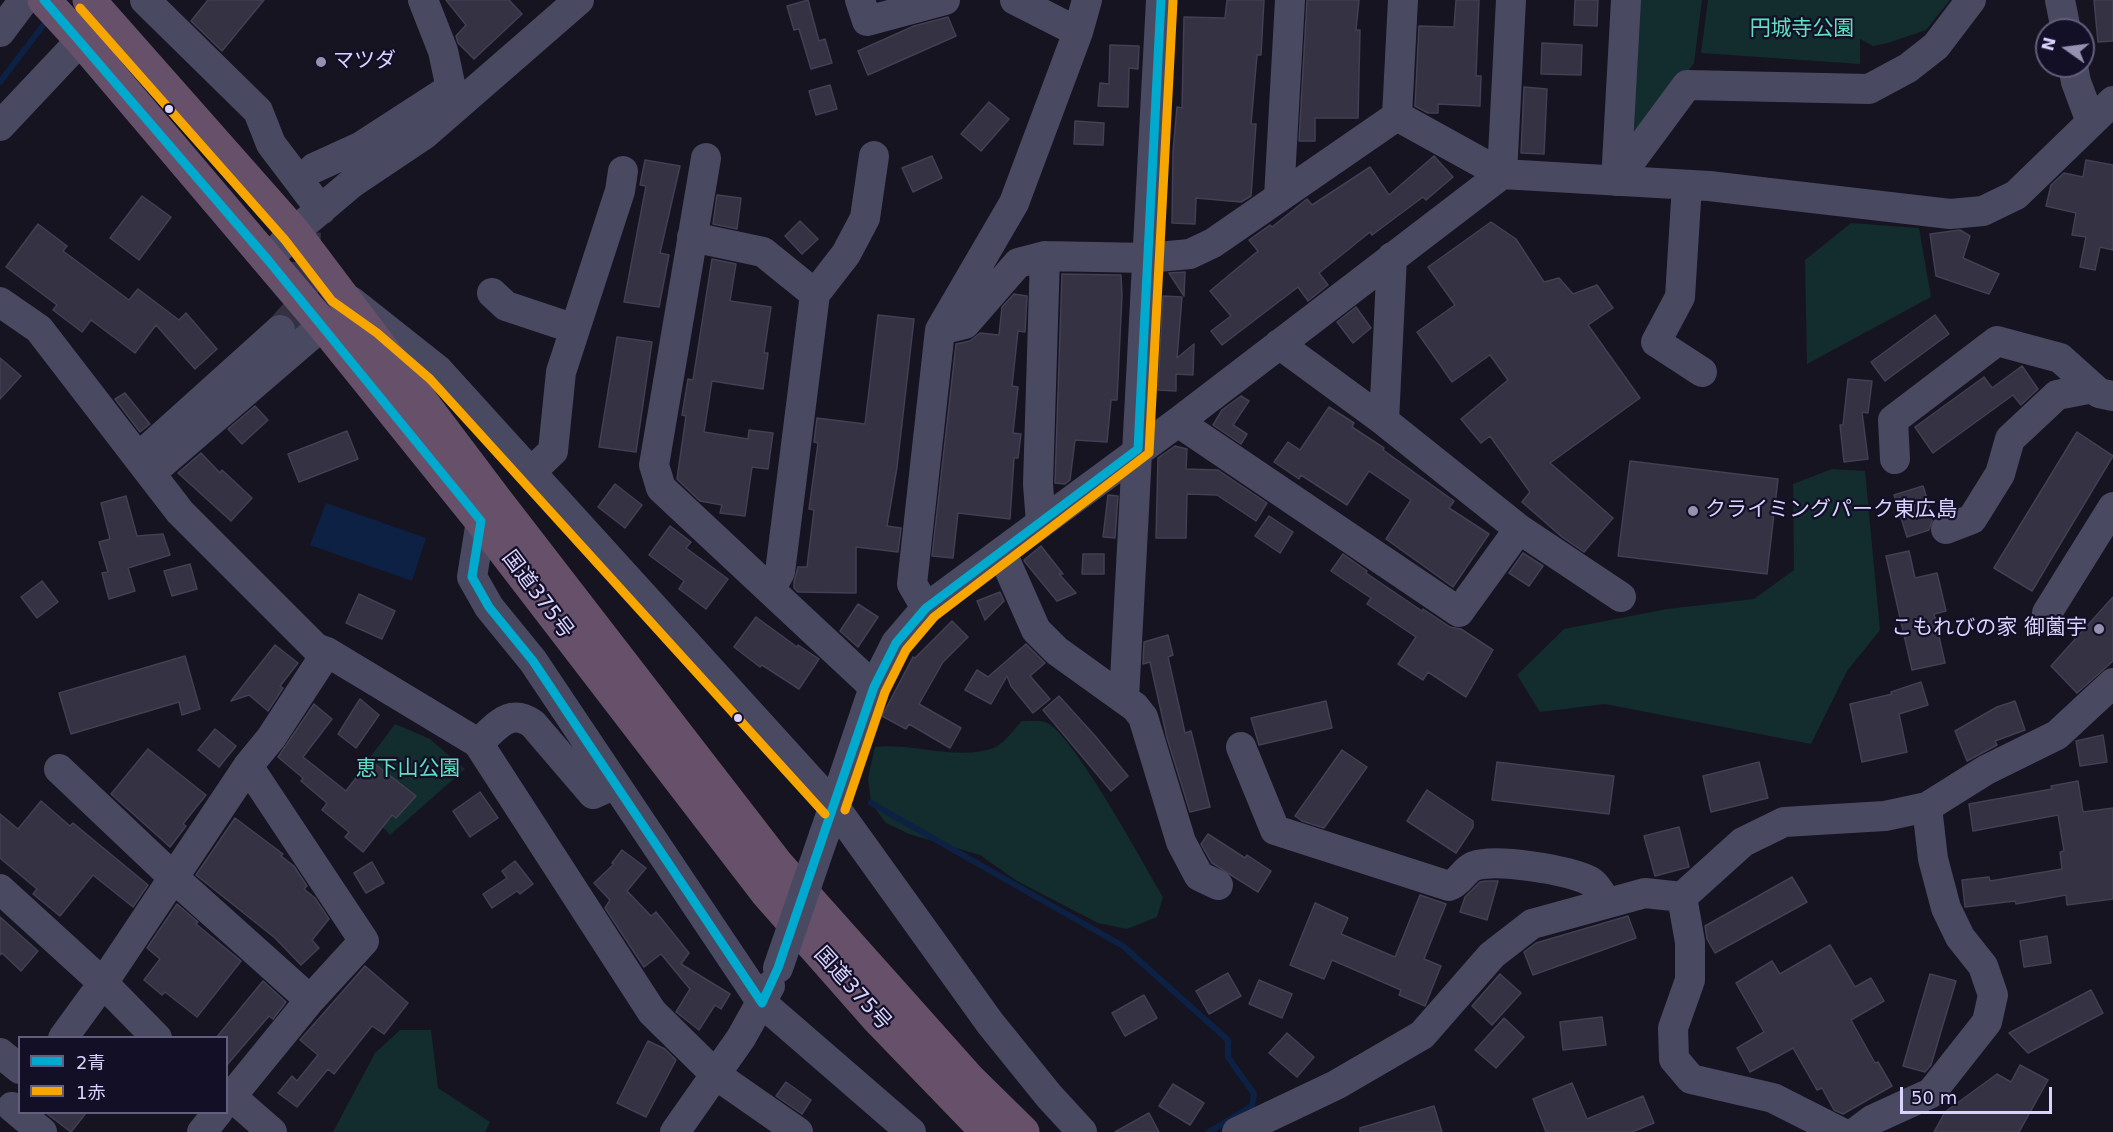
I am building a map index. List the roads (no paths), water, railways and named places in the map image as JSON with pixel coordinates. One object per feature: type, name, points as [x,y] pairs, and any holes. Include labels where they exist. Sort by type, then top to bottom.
[{"type":"highway","name":"国道375号","points":[[44,0],[75,33],[268,260],[481,520],[766,892],[878,1019],[987,1132]]},
{"type":"highway","name":"国道375号","points":[[97,3],[294,232],[496,500],[777,865],[969,1079],[1023,1132]]},
{"type":"street","points":[[0,32],[24,0]]},
{"type":"street","points":[[145,0],[258,111],[271,144],[321,210]]},
{"type":"street","points":[[268,260],[294,232],[352,183],[425,134],[453,98],[444,51],[423,0]]},
{"type":"street","points":[[314,168],[360,147],[453,98],[579,0]]},
{"type":"street","points":[[861,0],[867,21],[945,0]]},
{"type":"street","points":[[1016,0],[1078,32]]},
{"type":"street","points":[[926,608],[912,584],[940,330],[1014,203],[1078,32],[1087,0]]},
{"type":"street","points":[[1124,699],[1161,0]]},
{"type":"street","points":[[1279,197],[1290,0]]},
{"type":"street","points":[[1397,116],[1403,0]]},
{"type":"street","points":[[1502,174],[1511,0]]},
{"type":"street","points":[[1616,180],[1626,0]]},
{"type":"street","points":[[1616,180],[1687,85],[1869,89],[1908,68],[1936,45],[1971,0]]},
{"type":"street","points":[[2060,0],[2064,18]]},
{"type":"street","points":[[0,126],[97,3]]},
{"type":"street","points":[[2075,78],[2091,122]]},
{"type":"street","points":[[1397,116],[1502,174],[1687,185],[1950,214],[1983,211],[2016,195],[2113,102]]},
{"type":"street","points":[[940,330],[965,324],[1018,263],[1045,256],[1148,258],[1190,254],[1213,243],[1397,116]]},
{"type":"street","points":[[770,590],[780,572],[815,294],[846,254],[865,218],[874,156]]},
{"type":"street","points":[[706,158],[654,465],[661,488],[874,687]]},
{"type":"street","points":[[530,473],[554,451],[561,372],[620,191],[623,171]]},
{"type":"street","points":[[675,1132],[716,1075],[762,1003],[778,968],[874,687],[896,643],[926,608],[1138,449],[1178,422],[1502,174]]},
{"type":"street","points":[[1687,185],[1680,297],[1656,342],[1702,372]]},
{"type":"street","points":[[693,237],[763,252],[815,294]]},
{"type":"street","points":[[1041,523],[1038,484],[1045,256]]},
{"type":"street","points":[[1384,421],[1392,257]]},
{"type":"street","points":[[340,293],[384,324],[438,370],[834,806],[990,1023],[1049,1096],[1082,1132]]},
{"type":"street","points":[[492,293],[506,306],[575,329]]},
{"type":"street","points":[[0,302],[39,329],[180,512],[316,648],[327,652],[478,743],[652,1012],[716,1075],[798,1132]]},
{"type":"street","points":[[145,465],[323,326]]},
{"type":"street","points":[[145,465],[280,330]]},
{"type":"street","points":[[1895,459],[1893,420],[1997,340],[2060,358],[2103,392]]},
{"type":"street","points":[[1279,344],[1384,421],[1519,529],[1621,597]]},
{"type":"street","points":[[1946,529],[1972,519],[2000,474],[2010,439],[2057,395],[2103,392]]},
{"type":"street","points":[[1178,422],[1459,612],[1519,529]]},
{"type":"street","points":[[481,520],[472,577],[489,607],[533,661],[762,1003],[911,1132]]},
{"type":"street","points":[[2047,613],[2110,520]]},
{"type":"street","points":[[1002,553],[1036,630],[1057,651],[1124,699],[1143,717],[1181,842],[1199,876],[1218,885]]},
{"type":"street","points":[[64,1036],[103,983],[248,766],[271,738],[327,652]]},
{"type":"street","points":[[1237,1132],[1354,1075],[1422,1035],[1492,955],[1532,924],[1644,893],[1682,897],[1743,842],[1784,822],[1885,816],[1927,807],[1986,770],[2056,735],[2113,683]]},
{"type":"street","points":[[478,743],[509,717],[522,716],[533,724],[593,794],[615,784]]},
{"type":"street","points":[[1241,747],[1275,830],[1449,886],[1457,883],[1471,867],[1489,862],[1566,873],[1592,882],[1607,903]]},
{"type":"street","points":[[228,1102],[310,1000],[364,941],[248,766]]},
{"type":"street","points":[[59,769],[174,878],[310,1000]]},
{"type":"street","points":[[1856,1132],[1872,1120],[1931,1093],[1987,1022],[1993,995],[1983,966],[1960,938],[1946,908],[1933,859],[1927,807]]},
{"type":"street","points":[[0,889],[103,983],[155,1036]]},
{"type":"street","points":[[1682,897],[1690,942],[1690,980],[1673,1028],[1674,1059],[1691,1079],[1773,1098],[1840,1132]]},
{"type":"street","points":[[0,1053],[18,1067]]},
{"type":"street","points":[[1276,1132],[1345,1098],[1354,1075]]},
{"type":"street","points":[[228,1105],[272,1132]]},
{"type":"street","points":[[19,1114],[42,1132]]},
{"type":"street","points":[[202,1132],[217,1114]]},
{"type":"water","points":[[326,503],[426,538],[412,581],[310,545]]},
{"type":"waterway","points":[[0,82],[48,19]]},
{"type":"waterway","points":[[871,803],[1123,946],[1228,1040],[1228,1057],[1254,1094],[1252,1106],[1209,1132]]},
{"type":"tunnel","points":[[280,330],[297,311],[303,292],[306,232]]},
{"type":"place","name":"マツダ","points":[[321,62]]},
{"type":"place","name":"クライミングパーク東広島","points":[[1693,511]]},
{"type":"place","name":"こもれびの家 御薗宇","points":[[2099,629]]},
{"type":"park label","name":"円城寺公園","points":[[1802,30]]},
{"type":"park label","name":"恵下山公園","points":[[408,770]]}]
